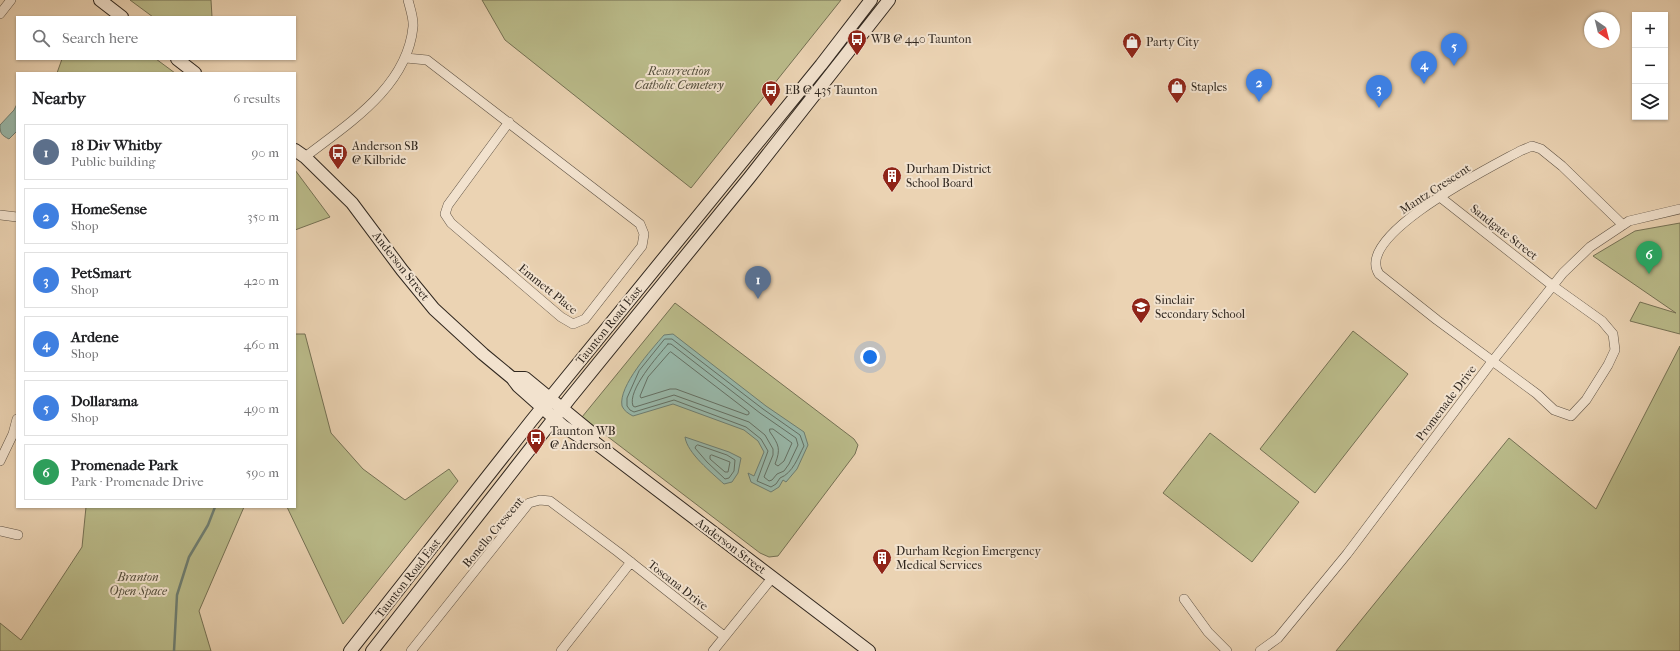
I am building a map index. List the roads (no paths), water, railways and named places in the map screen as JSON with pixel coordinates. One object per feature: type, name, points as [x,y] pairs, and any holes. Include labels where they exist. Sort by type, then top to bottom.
[{"type":"main road","points":[[100,0],[121,16]]},
{"type":"main road","name":"Taunton Road East","points":[[350,651],[546,403],[821,65],[871,0]]},
{"type":"main road","name":"Taunton Road East","points":[[373,649],[554,418],[749,178],[889,0]]},
{"type":"main road","points":[[178,60],[194,72]]},
{"type":"main road","name":"Anderson Street","points":[[296,151],[305,157],[352,203],[402,270],[434,309],[483,354],[512,378],[524,378],[546,403],[554,418],[586,440],[593,441],[869,651]]},
{"type":"main road","name":"Anderson Street","points":[[546,403],[562,408],[593,434],[593,441]]},
{"type":"main road","points":[[361,637],[373,649]]},
{"type":"street","points":[[0,14],[11,0]]},
{"type":"street","points":[[305,157],[361,114],[386,89],[406,58],[413,26],[408,0]]},
{"type":"street","name":"Emmett Place","points":[[406,58],[427,60],[509,122],[640,224],[644,234],[642,246],[585,319],[573,324],[560,317],[451,223],[445,214],[448,205],[509,122]]},
{"type":"street","name":"Mantz Crescent","points":[[1493,361],[1437,320],[1379,274],[1376,269],[1377,254],[1384,241],[1410,216],[1520,151],[1532,146],[1541,149],[1562,166],[1624,225]]},
{"type":"street","name":"Sandgate Street","points":[[1440,197],[1553,286],[1602,322],[1612,334],[1615,350],[1608,365],[1586,400],[1571,416],[1554,410],[1537,394],[1493,361]]},
{"type":"street","name":"Promenade Drive","points":[[1260,651],[1278,638],[1347,554],[1493,361],[1563,273],[1590,247],[1629,221],[1680,209]]},
{"type":"street","points":[[0,215],[16,217]]},
{"type":"street","points":[[0,461],[13,434],[16,423]]},
{"type":"street","name":"Bonello Crescent","points":[[411,651],[529,503],[540,500],[550,501],[631,562]]},
{"type":"street","points":[[0,531],[18,535]]},
{"type":"street","name":"Toscana Drive","points":[[561,651],[631,562],[724,636]]},
{"type":"street","points":[[713,651],[772,578]]},
{"type":"street","points":[[1184,599],[1208,632],[1228,651]]},
{"type":"water","points":[[16,106],[16,132],[9,139],[2,134],[0,125]]},
{"type":"water","points":[[673,334],[766,406],[804,432],[808,445],[797,469],[786,482],[783,480],[779,487],[771,492],[751,482],[748,473],[754,476],[764,452],[758,441],[744,430],[673,404],[633,416],[624,409],[622,406],[622,398],[630,378],[644,358],[664,335]]},
{"type":"water","points":[[685,437],[729,452],[741,458],[738,473],[732,482],[724,484],[707,469],[690,450]]},
{"type":"waterway","points":[[174,651],[177,595],[189,557],[208,525],[215,508]]},
{"type":"place","name":"WB @ 440 Taunton","points":[[857,56]]},
{"type":"place","name":"Party City","points":[[1132,59]]},
{"type":"place","name":"Dollarama","points":[[1454,66]]},
{"type":"place","name":"Ardene","points":[[1424,84]]},
{"type":"place","name":"HomeSense","points":[[1259,102]]},
{"type":"place","name":"Staples","points":[[1177,104]]},
{"type":"place","name":"EB @ 435 Taunton","points":[[771,107]]},
{"type":"place","name":"PetSmart","points":[[1379,108]]},
{"type":"place","name":"Anderson SB @ Kilbride","points":[[338,170]]},
{"type":"place","name":"Durham District School Board","points":[[892,193]]},
{"type":"place","name":"Promenade Park","points":[[1649,274]]},
{"type":"place","name":"18 Div Whitby","points":[[758,299]]},
{"type":"place","name":"Sinclair Secondary School","points":[[1141,324]]},
{"type":"place","name":"Taunton WB @ Anderson","points":[[536,455]]},
{"type":"place","name":"Durham Region Emergency Medical Services","points":[[882,575]]},
{"type":"park label","name":"Resurrection Catholic Cemetery","points":[[679,78]]},
{"type":"park label","name":"Branton Open Space","points":[[138,584]]}]
